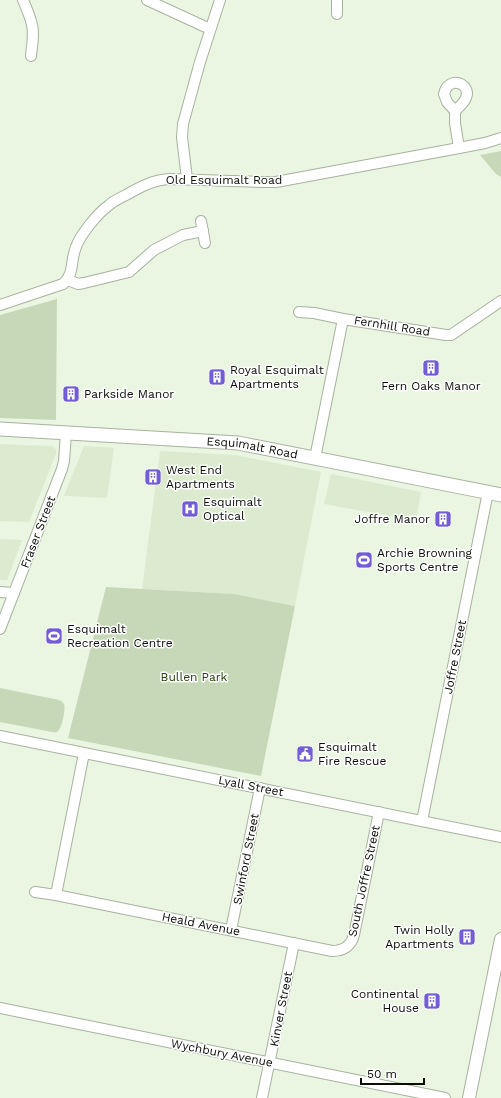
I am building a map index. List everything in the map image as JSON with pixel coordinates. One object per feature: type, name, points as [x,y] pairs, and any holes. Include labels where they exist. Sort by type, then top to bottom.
[{"type":"main road","name":"Esquimalt Road","points":[[0,429],[232,442],[501,495]]},
{"type":"street","points":[[22,0],[30,16],[32,25],[33,34],[31,56]]},
{"type":"street","points":[[147,0],[210,29]]},
{"type":"street","points":[[187,179],[182,131],[198,68],[220,0]]},
{"type":"street","points":[[337,0],[337,14]]},
{"type":"street","points":[[455,111],[455,123],[459,148]]},
{"type":"street","name":"Old Esquimalt Road","points":[[68,280],[71,275],[74,254],[79,240],[104,209],[114,201],[152,181],[161,179],[187,179],[274,182],[459,148],[501,138]]},
{"type":"street","points":[[0,304],[64,284],[68,280],[73,283],[84,283],[124,274],[133,269],[154,250],[202,226],[205,244]]},
{"type":"street","name":"Fernhill Road","points":[[315,458],[343,319],[450,335],[501,301]]},
{"type":"street","points":[[299,312],[314,313],[343,319]]},
{"type":"street","name":"Fraser Street","points":[[0,629],[62,469],[66,433]]},
{"type":"street","name":"Joffre Street","points":[[422,821],[488,492]]},
{"type":"street","points":[[0,592],[14,593]]},
{"type":"street","name":"Lyall Street","points":[[0,736],[501,837]]},
{"type":"street","points":[[56,895],[84,753]]},
{"type":"street","name":"Swinford Street","points":[[231,930],[260,788]]},
{"type":"street","name":"South Joffre Street","points":[[346,948],[354,936],[379,812]]},
{"type":"street","name":"Heald Avenue","points":[[35,892],[332,951],[346,948]]},
{"type":"street","points":[[469,1098],[501,939]]},
{"type":"street","name":"Kinver Street","points":[[262,1098],[294,943]]},
{"type":"street","name":"Wychbury Avenue","points":[[0,1008],[445,1098]]},
{"type":"shaded area","points":[[0,444],[52,446],[56,450],[56,454],[29,522],[0,521]]},
{"type":"shaded area","points":[[84,446],[114,448],[107,498],[64,496]]},
{"type":"shaded area","points":[[160,451],[235,455],[321,472],[295,606],[234,594],[142,589]]},
{"type":"shaded area","points":[[331,474],[421,492],[416,521],[324,504]]},
{"type":"shaded area","points":[[0,539],[22,540],[7,580],[0,580]]},
{"type":"green space","points":[[501,151],[501,177],[496,174],[480,155]]},
{"type":"green space","points":[[57,299],[56,420],[0,418],[0,315]]},
{"type":"green space","name":"Bullen Park","points":[[106,587],[234,594],[295,606],[261,776],[68,738]]},
{"type":"green space","points":[[0,688],[62,701],[64,704],[64,709],[62,722],[57,732],[0,722]]},
{"type":"place","name":"Fern Oaks Manor","points":[[431,368]]},
{"type":"place","name":"Royal Esquimalt Apartments","points":[[217,377]]},
{"type":"place","name":"Parkside Manor","points":[[71,394]]},
{"type":"place","name":"West End Apartments","points":[[153,477]]},
{"type":"place","name":"Esquimalt Optical","points":[[190,509]]},
{"type":"place","name":"Joffre Manor","points":[[443,519]]},
{"type":"place","name":"Archie Browning Sports Centre","points":[[364,560]]},
{"type":"place","name":"Esquimalt Recreation Centre","points":[[54,636]]},
{"type":"place","name":"Esquimalt Fire Rescue","points":[[305,754]]},
{"type":"place","name":"Twin Holly Apartments","points":[[467,937]]},
{"type":"place","name":"Continental House","points":[[432,1001]]}]
